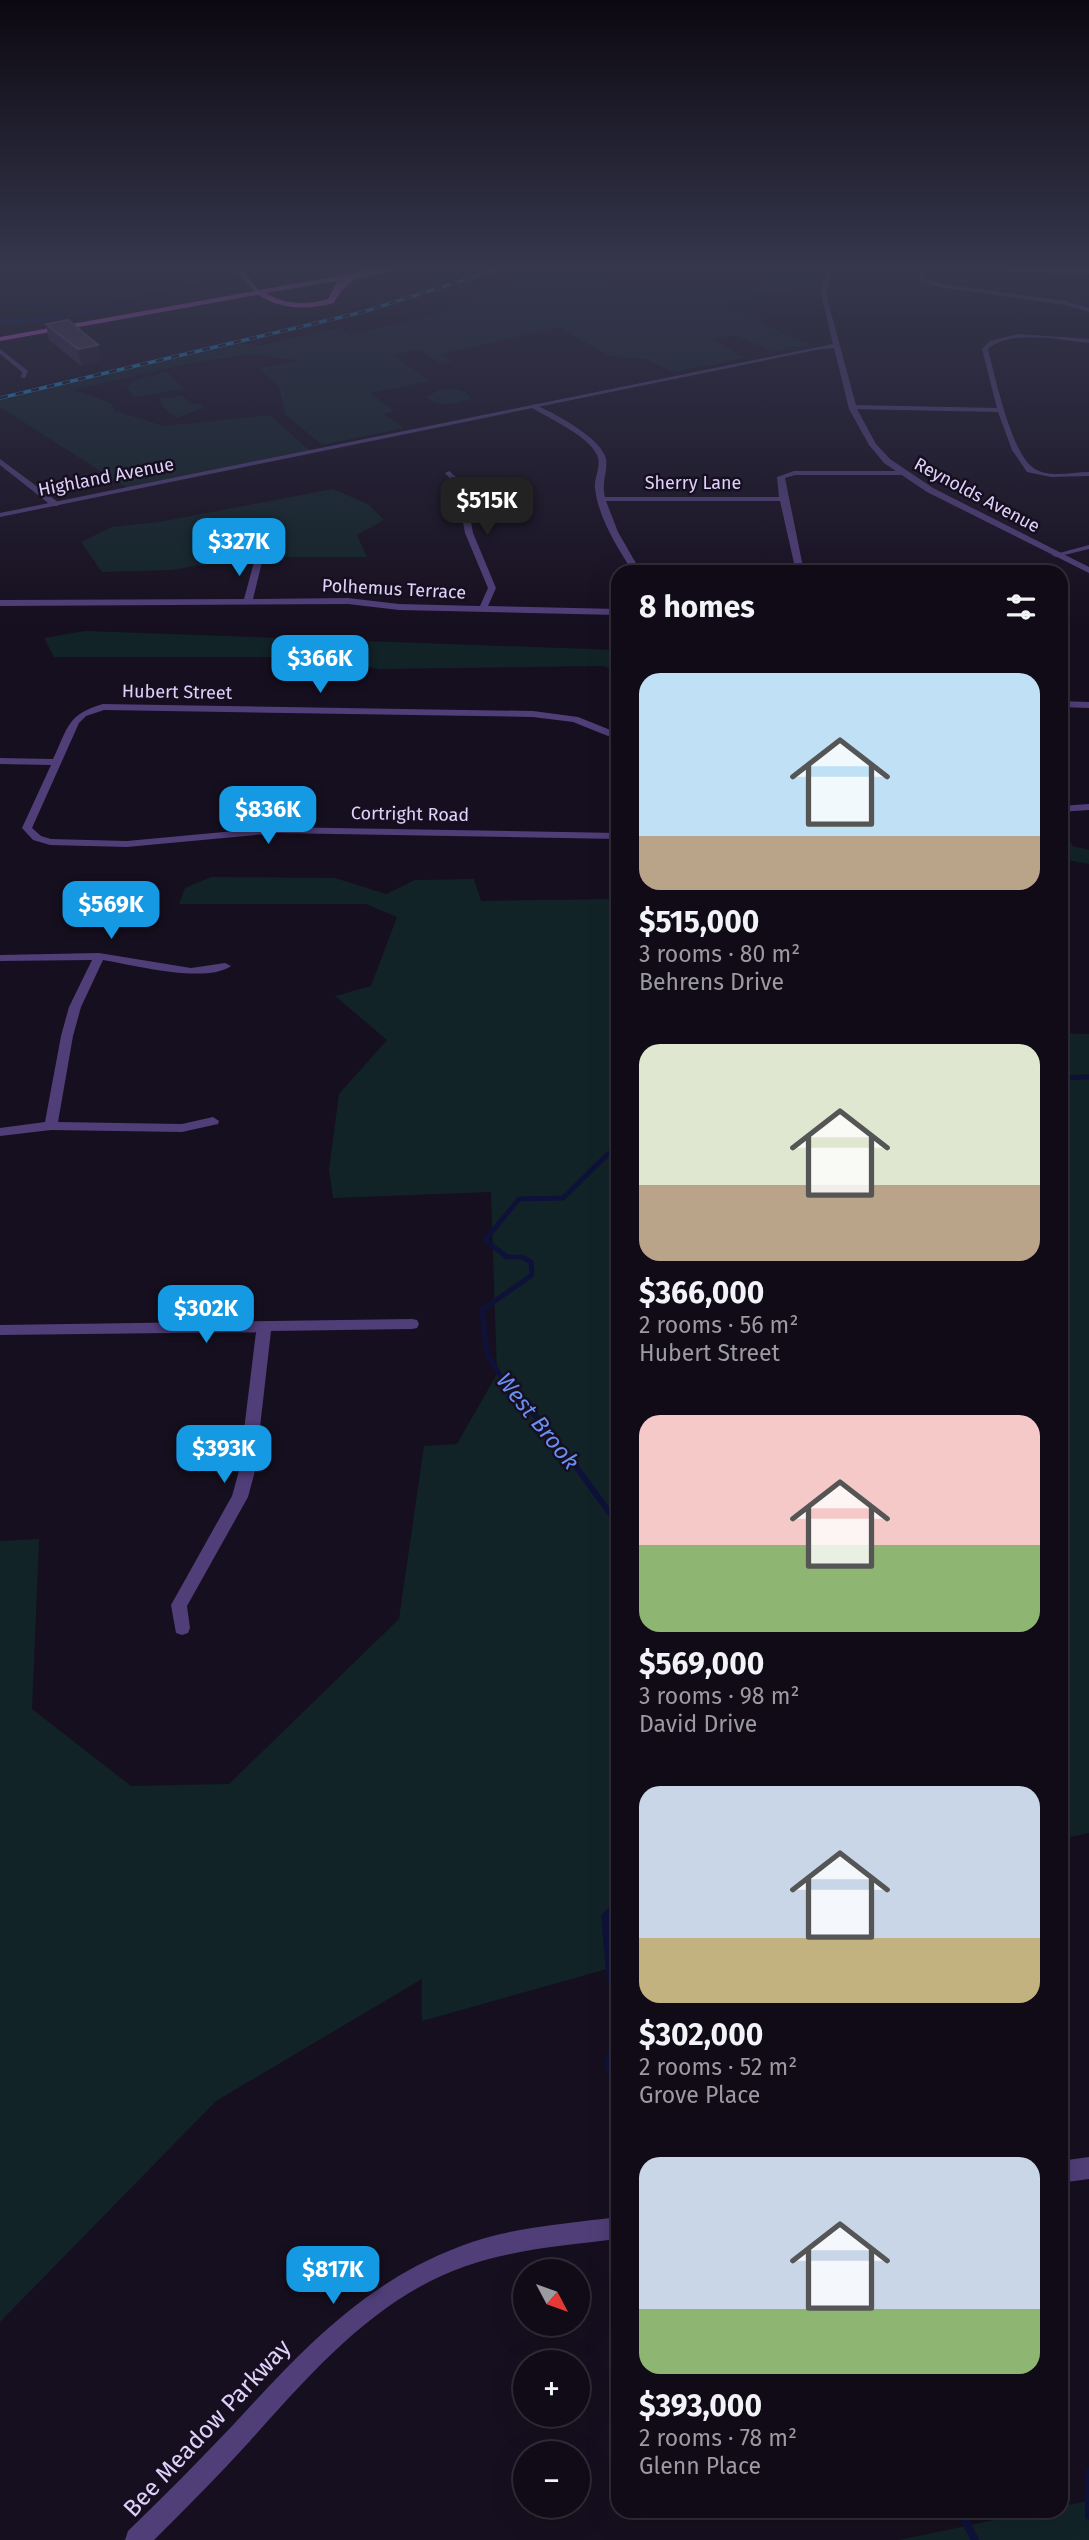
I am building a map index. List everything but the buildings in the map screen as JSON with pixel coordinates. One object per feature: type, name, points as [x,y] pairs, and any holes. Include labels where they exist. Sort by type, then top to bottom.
[{"type":"street","name":"Highland Avenue","points":[[0,515],[626,388]]},
{"type":"street","name":"Reynolds Avenue","points":[[848,388],[853,407],[873,444],[901,473],[1056,555],[1089,569]]},
{"type":"street","points":[[996,388],[1012,441],[1029,470],[1089,474]]},
{"type":"street","points":[[533,406],[597,449],[602,458],[597,483],[601,499],[616,541],[632,565]]},
{"type":"street","points":[[853,407],[1002,410]]},
{"type":"street","points":[[0,461],[55,504]]},
{"type":"street","points":[[449,473],[457,478],[460,484],[469,533],[492,588],[483,609]]},
{"type":"street","points":[[799,565],[780,482],[789,474],[901,473]]},
{"type":"street","name":"Sherry Lane","points":[[601,499],[785,499]]},
{"type":"street","points":[[1056,555],[1089,547]]},
{"type":"street","points":[[248,601],[258,562]]},
{"type":"street","name":"Polhemus Terrace","points":[[0,603],[348,601],[399,607],[611,612]]},
{"type":"street","points":[[1068,704],[1089,705]]},
{"type":"street","name":"Hubert Street","points":[[55,762],[79,717],[96,709],[118,706],[533,714],[575,719],[611,734]]},
{"type":"street","points":[[0,761],[55,762]]},
{"type":"street","name":"Cortright Road","points":[[55,762],[27,828],[37,838],[50,842],[153,843],[276,830],[611,836]]},
{"type":"street","points":[[1068,808],[1089,807]]},
{"type":"street","points":[[51,1126],[66,1036],[75,1007],[99,956]]},
{"type":"street","points":[[0,958],[99,956],[191,971],[225,966]]},
{"type":"street","points":[[0,1132],[51,1126],[182,1128],[213,1121]]},
{"type":"street","points":[[0,1331],[412,1324]]},
{"type":"street","points":[[182,1629],[179,1605],[240,1497],[247,1471],[264,1326]]},
{"type":"street","points":[[1068,2171],[1089,2168]]},
{"type":"street","name":"Bee Meadow Parkway","points":[[137,2540],[190,2488],[328,2338],[384,2296],[416,2276],[495,2246],[611,2229]]},
{"type":"shaded area","points":[[50,388],[85,388],[74,390],[111,403],[115,411],[164,426],[270,415],[311,452],[129,489],[0,407],[0,399]]},
{"type":"shaded area","points":[[126,388],[184,389],[134,397]]},
{"type":"shaded area","points":[[279,388],[397,388],[370,393],[394,411],[384,414],[404,428],[322,445],[285,414]]},
{"type":"shaded area","points":[[455,389],[466,392],[472,399],[444,404],[426,397],[439,390]]},
{"type":"shaded area","points":[[183,396],[190,404],[201,404],[204,408],[176,418],[163,407],[159,398]]},
{"type":"shaded area","points":[[333,489],[368,504],[384,520],[357,535],[367,557],[251,557],[172,570],[102,572],[81,542],[112,527],[159,522]]},
{"type":"shaded area","points":[[85,631],[611,650],[611,669],[603,666],[378,669],[332,657],[54,657],[44,638]]},
{"type":"shaded area","points":[[1068,838],[1073,846],[1089,850],[1089,864],[1068,860]]},
{"type":"shaded area","points":[[211,877],[335,878],[386,894],[415,880],[474,879],[481,901],[611,899],[611,1968],[422,2021],[422,1979],[216,2101],[0,2322],[0,1541],[39,1539],[32,1709],[131,1786],[229,1784],[399,1619],[424,1446],[457,1444],[497,1374],[491,1192],[333,1198],[329,1170],[339,1094],[387,1040],[335,996],[371,986],[397,917],[366,904],[179,904],[185,888]]},
{"type":"shaded area","points":[[1068,1033],[1089,1034],[1089,1833],[1068,1838]]},
{"type":"shaded area","points":[[1089,2501],[1089,2540],[899,2540],[1004,2518],[1068,2518],[1068,2505]]},
{"type":"waterway","name":"West Brook","points":[[1068,1078],[1089,1077]]},
{"type":"waterway","name":"West Brook","points":[[611,1152],[563,1198],[519,1199],[485,1240],[507,1257],[522,1257],[531,1262],[532,1275],[482,1310],[487,1354],[508,1388],[546,1426],[611,1514]]},
{"type":"waterway","name":"West Brook","points":[[611,1911],[605,1917],[611,1982]]},
{"type":"waterway","name":"West Brook","points":[[611,2055],[608,2062],[611,2071]]},
{"type":"waterway","name":"West Brook","points":[[1089,2472],[1089,2516]]},
{"type":"waterway","name":"West Brook","points":[[964,2518],[975,2540]]},
{"type":"railway","points":[[0,398],[44,388]]}]
